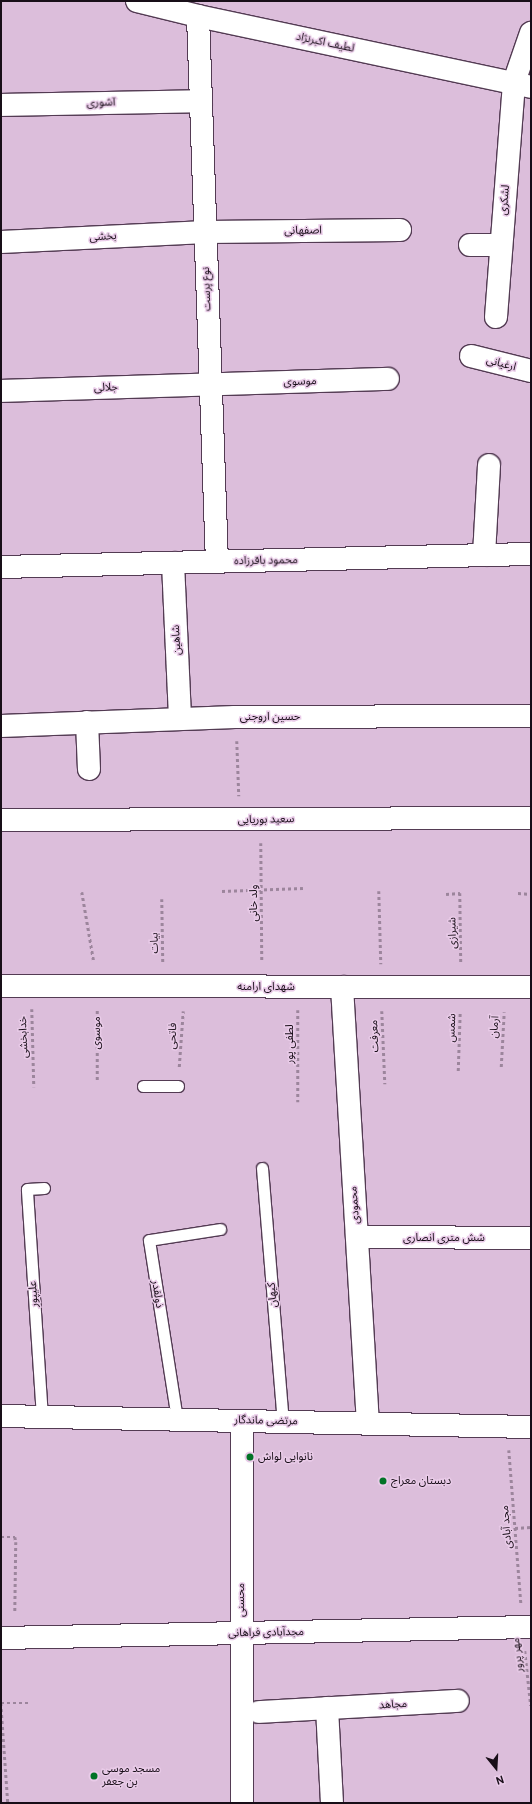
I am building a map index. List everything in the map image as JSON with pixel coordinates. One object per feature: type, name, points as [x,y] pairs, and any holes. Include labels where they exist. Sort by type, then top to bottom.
[{"type":"street","name":"لطیف اکبرنژاد","points":[[136,1],[173,5],[198,16],[523,84]]},
{"type":"street","name":"نوع پرست","points":[[198,16],[218,562]]},
{"type":"street","name":"لشکری","points":[[496,317],[501,245],[531,33]]},
{"type":"street","name":"آشوری","points":[[1,106],[201,101]]},
{"type":"street","name":"اصفهانی","points":[[206,232],[400,230]]},
{"type":"street","name":"بخشی","points":[[1,242],[206,232]]},
{"type":"street","points":[[470,245],[501,245]]},
{"type":"street","name":"ارغیانی","points":[[470,356],[531,371]]},
{"type":"street","name":"موسوی","points":[[211,385],[388,380]]},
{"type":"street","name":"جلالی","points":[[1,391],[211,385]]},
{"type":"street","points":[[484,555],[489,465]]},
{"type":"street","name":"محمود باقرزاده","points":[[1,567],[531,554]]},
{"type":"street","name":"شاهین","points":[[173,563],[180,718]]},
{"type":"street","name":"حسین اروجنی","points":[[5,726],[180,718],[531,716]]},
{"type":"street","points":[[87,722],[90,769]]},
{"type":"street","name":"سعید بوریایی","points":[[1,820],[531,818]]},
{"type":"street","name":"شهدای ارامنه","points":[[1,986],[531,987]]},
{"type":"street","name":"محمودی","points":[[342,987],[368,1423]]},
{"type":"street","name":"شش متری انصاری","points":[[357,1237],[531,1238]]},
{"type":"street","name":"مرتضی ماندگار","points":[[1,1416],[531,1427]]},
{"type":"street","name":"محسنی","points":[[242,1421],[242,1803]]},
{"type":"street","name":"مجدآبادی فراهانی","points":[[7,1638],[527,1627]]},
{"type":"street","name":"مجاهد","points":[[259,1712],[458,1701]]},
{"type":"street","points":[[327,1708],[332,1803]]},
{"type":"lane","points":[[143,1086],[178,1086]]},
{"type":"lane","name":"کیهان","points":[[262,1168],[283,1422]]},
{"type":"lane","name":"علیپور","points":[[42,1417],[27,1189],[44,1188]]},
{"type":"lane","name":"ذولقدر","points":[[177,1419],[148,1240],[220,1229]]},
{"type":"path","name":"ولد خانی","points":[[235,717],[262,890],[262,986]]},
{"type":"path","points":[[222,891],[303,888]]},
{"type":"path","name":"معرفت","points":[[379,891],[385,1084]]},
{"type":"path","name":"موسوی","points":[[82,892],[98,987],[97,1080]]},
{"type":"path","name":"شیرازی","points":[[446,894],[460,893],[461,987]]},
{"type":"path","points":[[518,893],[531,894]]},
{"type":"path","name":"بیات","points":[[162,899],[174,987]]},
{"type":"path","name":"خدابخشی","points":[[31,986],[34,1087]]},
{"type":"path","name":"فاتحی","points":[[174,987],[178,1086]]},
{"type":"path","name":"لطفی پور","points":[[298,987],[298,1102]]},
{"type":"path","name":"شمس","points":[[458,1070],[461,987]]},
{"type":"path","name":"آرمان","points":[[501,1067],[505,987]]},
{"type":"path","name":"مجد آبادی","points":[[507,1426],[515,1528],[527,1627]]},
{"type":"path","points":[[515,1528],[531,1527]]},
{"type":"path","points":[[1,1537],[15,1538],[16,1542],[7,1638]]},
{"type":"path","name":"مهر پرور","points":[[527,1627],[531,1706]]},
{"type":"path","points":[[8,1803],[1,1703],[28,1703]]},
{"type":"place","name":"نانوایی لواش","points":[[250,1457]]},
{"type":"place","name":"دبستان معراج","points":[[383,1481]]},
{"type":"place","name":"مسجد موسی بن جعفر","points":[[94,1776]]}]
